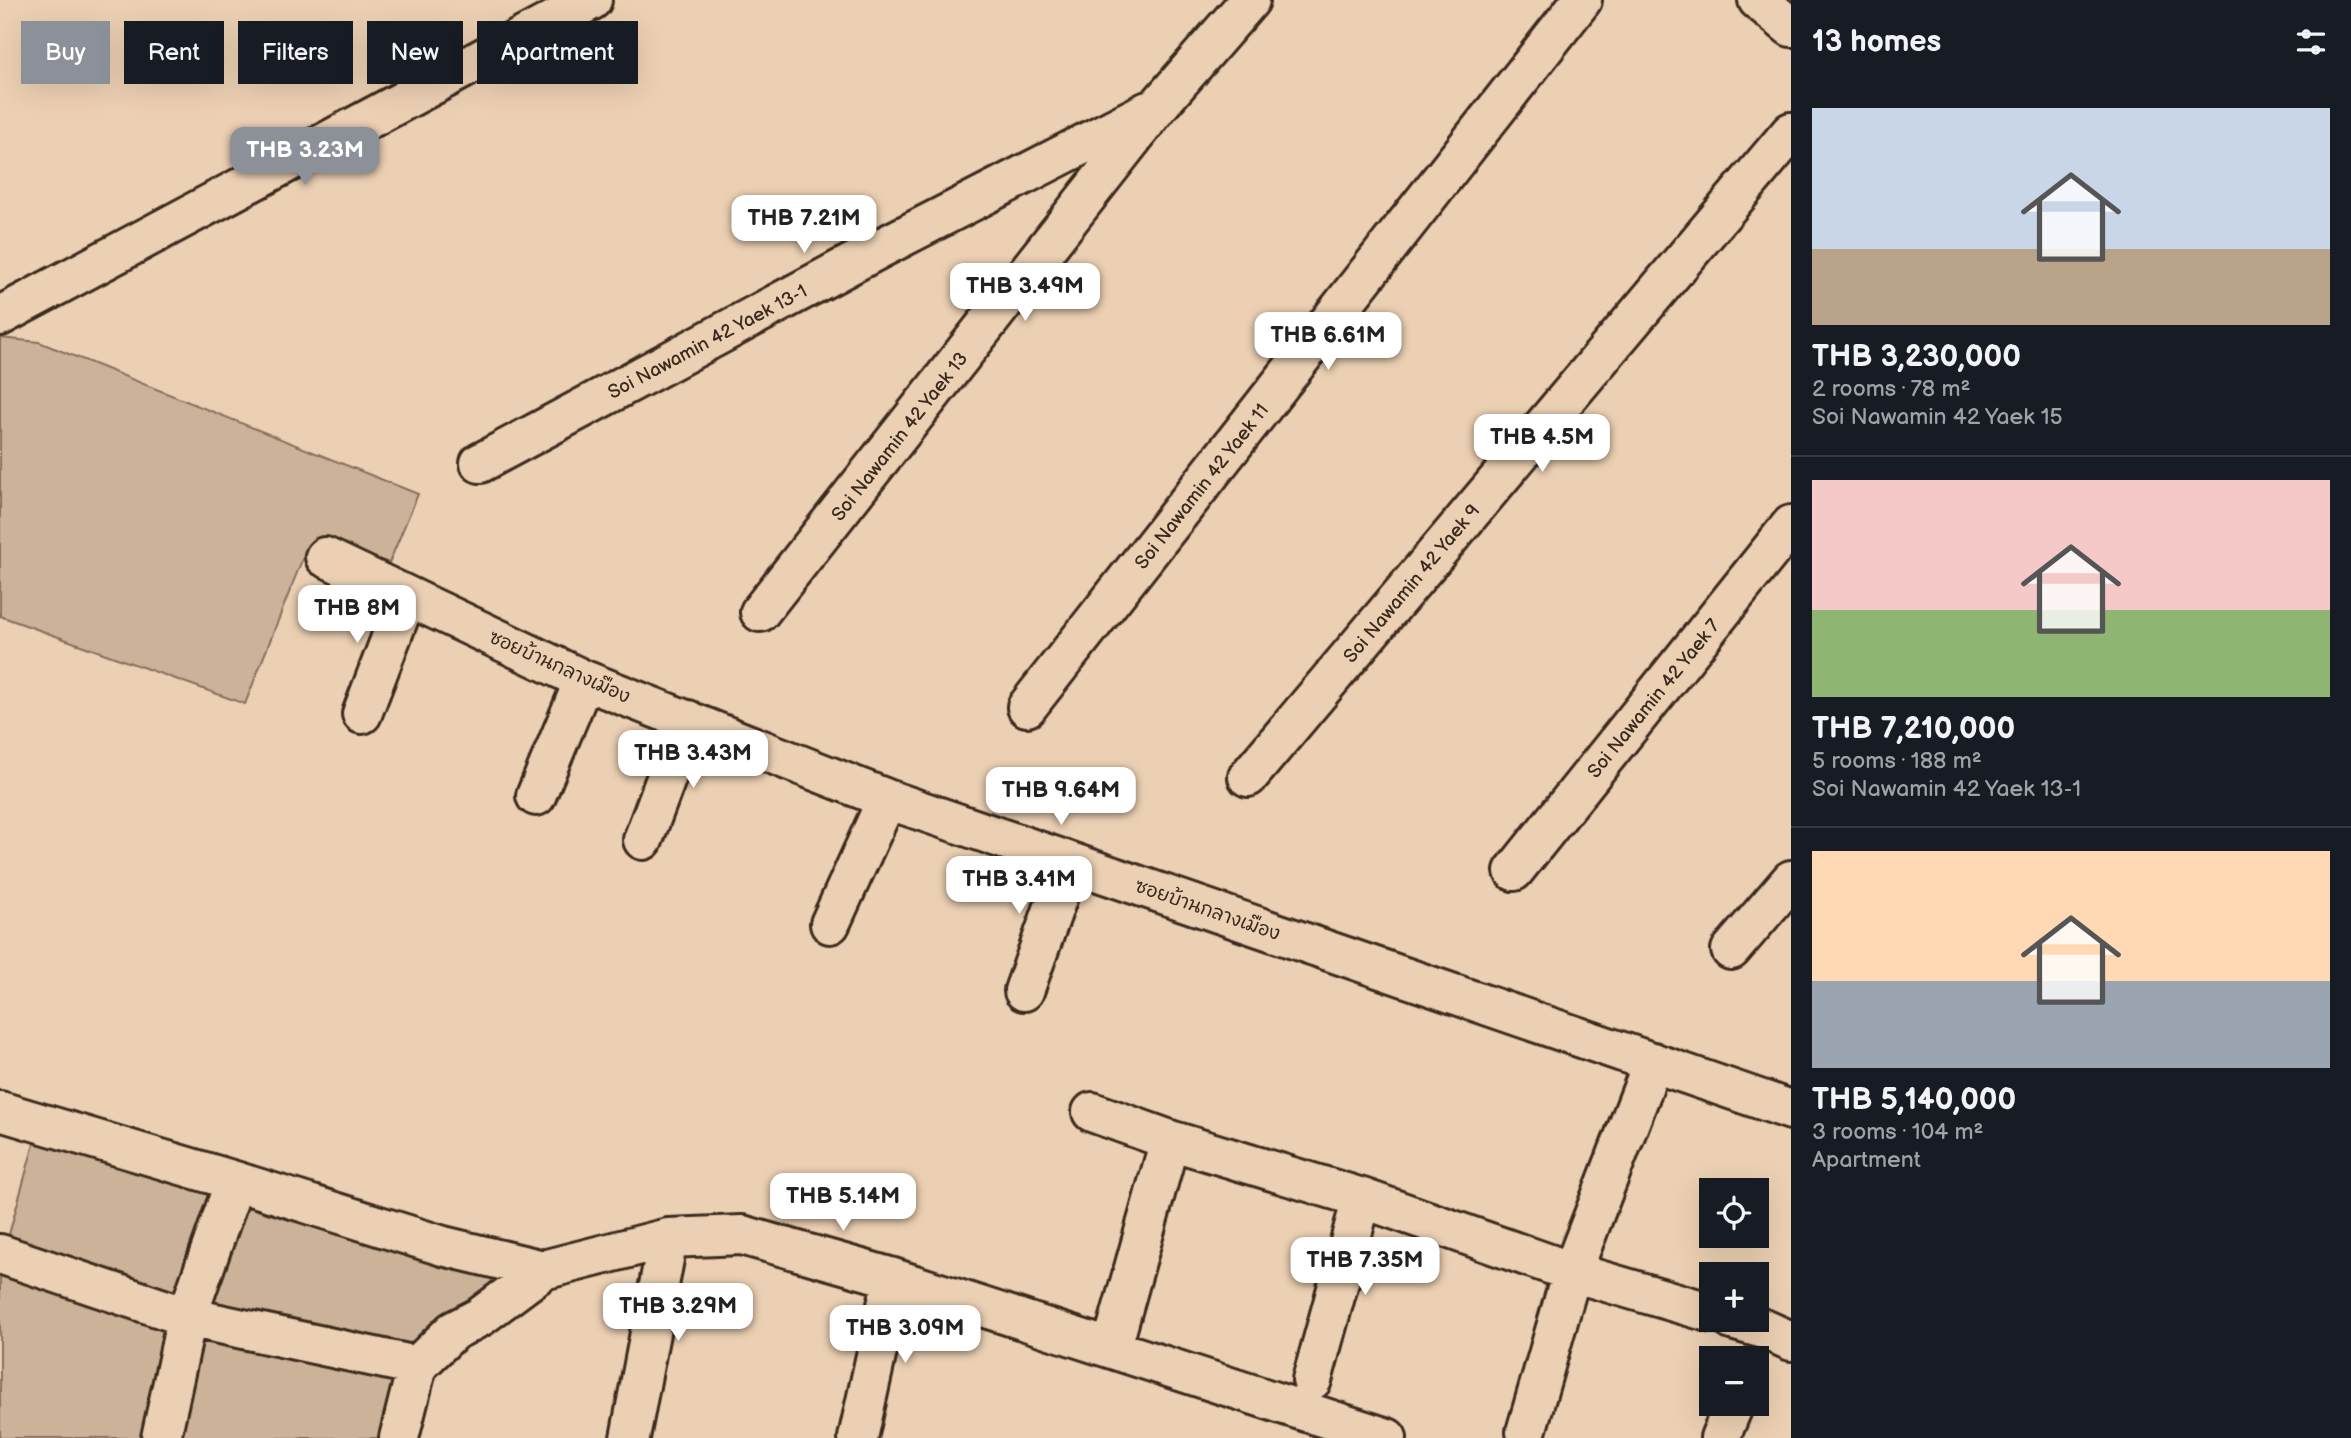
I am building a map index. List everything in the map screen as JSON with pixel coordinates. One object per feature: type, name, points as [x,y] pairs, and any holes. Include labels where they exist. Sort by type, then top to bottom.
[{"type":"street","points":[[0,316],[592,0]]},
{"type":"street","name":"Soi Nawamin 42 Yaek 13","points":[[760,612],[1159,105],[1250,0]]},
{"type":"street","name":"Soi Nawamin 42 Yaek 11","points":[[1027,707],[1582,0]]},
{"type":"street","points":[[1758,0],[1791,27]]},
{"type":"street","name":"Soi Nawamin 42 Yaek 13-1","points":[[480,463],[879,249],[1159,105]]},
{"type":"street","name":"Soi Nawamin 42 Yaek 9","points":[[1248,777],[1791,132]]},
{"type":"street","name":"Soi Nawamin 42 Yaek 7","points":[[1514,871],[1791,525]]},
{"type":"street","name":"ซอยบ้านกลางเมือง","points":[[325,557],[584,680],[887,799],[1791,1110]]},
{"type":"street","points":[[362,714],[407,596]]},
{"type":"street","points":[[536,796],[584,680]]},
{"type":"street","points":[[643,840],[688,720]]},
{"type":"street","points":[[830,924],[887,799]]},
{"type":"street","points":[[1024,991],[1070,862]]},
{"type":"street","points":[[1731,950],[1791,880]]},
{"type":"street","points":[[1526,1432],[1572,1272],[1653,1062]]},
{"type":"street","points":[[0,1111],[443,1246],[543,1270]]},
{"type":"street","points":[[1092,1112],[1170,1140],[1362,1198],[1572,1272],[1699,1310]]},
{"type":"street","points":[[1117,1329],[1170,1140]]},
{"type":"street","points":[[161,1438],[187,1317],[235,1181]]},
{"type":"street","points":[[1311,1380],[1362,1198]]},
{"type":"street","points":[[399,1438],[417,1366],[453,1331],[480,1317],[543,1270],[668,1238],[742,1235],[893,1278],[1387,1438]]},
{"type":"street","points":[[630,1438],[668,1238]]},
{"type":"street","points":[[0,1254],[187,1317],[417,1366]]},
{"type":"street","points":[[858,1438],[893,1278]]},
{"type":"street","points":[[1720,1438],[1729,1416]]},
{"type":"shaded area","points":[[0,338],[39,342],[418,494],[389,563],[320,537],[304,555],[245,704],[0,616]]},
{"type":"shaded area","points":[[38,1129],[498,1275],[397,1379],[382,1438],[0,1438],[0,1267]]}]
